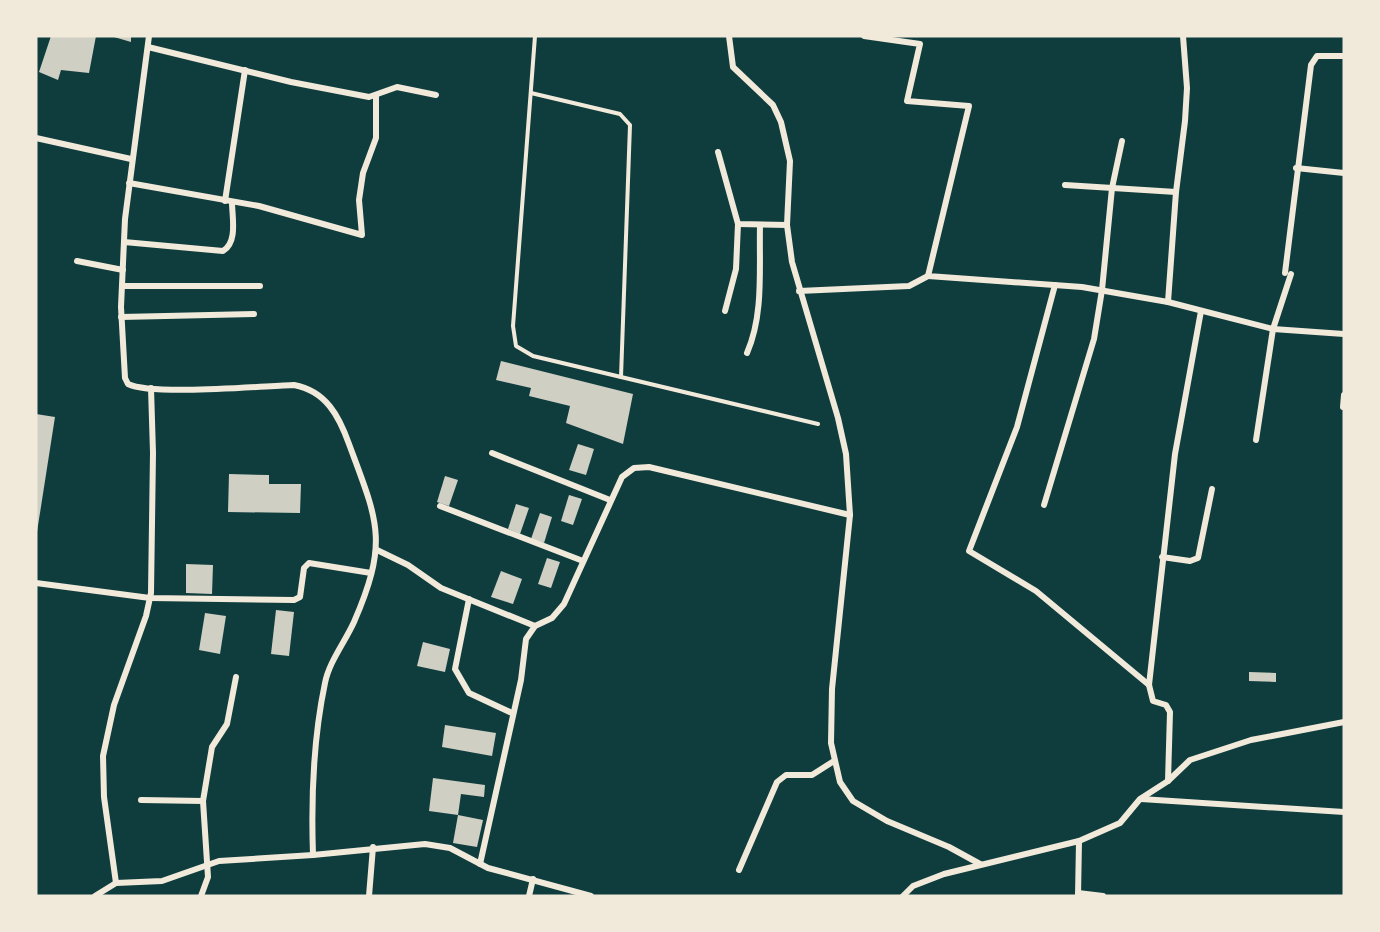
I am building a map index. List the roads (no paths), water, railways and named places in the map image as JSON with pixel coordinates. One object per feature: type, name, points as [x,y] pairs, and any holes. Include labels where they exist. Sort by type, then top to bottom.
[{"type":"street","points":[[149,36],[129,183],[124,242],[121,317],[125,378],[134,387],[187,390],[294,385],[306,387],[316,393],[339,415],[373,506],[377,550],[366,593],[325,683],[312,782],[314,855]]},
{"type":"street","points":[[729,36],[733,67],[773,105],[781,122],[790,161],[787,225],[799,291],[838,418],[849,476],[850,515],[832,689],[831,743],[840,782],[853,801],[887,821],[950,847],[980,864]]},
{"type":"street","points":[[864,36],[920,44],[907,101],[969,106],[928,276]]},
{"type":"street","points":[[1168,302],[1176,192],[1185,121],[1183,36]]},
{"type":"street","points":[[148,47],[291,82],[376,96],[397,87],[436,95]]},
{"type":"street","points":[[1257,440],[1274,329],[1288,273],[1296,168],[1311,65],[1317,56],[1344,56]]},
{"type":"street","points":[[124,242],[223,250],[229,247],[232,241],[229,202],[245,70]]},
{"type":"street","points":[[129,183],[259,206],[362,235],[359,200],[363,173],[376,138],[376,96]]},
{"type":"street","points":[[36,138],[132,159]]},
{"type":"street","points":[[1044,505],[1094,339],[1102,290],[1112,188],[1122,141]]},
{"type":"street","points":[[717,152],[738,224],[736,269],[725,311]]},
{"type":"street","points":[[1296,168],[1344,172]]},
{"type":"street","points":[[1065,185],[1176,192]]},
{"type":"street","points":[[738,224],[787,225]]},
{"type":"street","points":[[747,353],[755,334],[758,311],[760,226]]},
{"type":"street","points":[[77,261],[123,270]]},
{"type":"street","points":[[799,291],[909,286],[928,276],[1055,285],[1102,290],[1168,302],[1274,329],[1344,334]]},
{"type":"street","points":[[1055,285],[1017,427],[969,551],[1036,591],[1149,685]]},
{"type":"street","points":[[122,286],[260,286]]},
{"type":"street","points":[[1168,781],[1170,712],[1166,705],[1153,701],[1149,685],[1175,454],[1201,311]]},
{"type":"street","points":[[121,317],[254,314]]},
{"type":"street","points":[[116,884],[104,796],[104,756],[114,705],[146,616],[150,598],[153,453],[151,388]]},
{"type":"street","points":[[1343,407],[1344,395]]},
{"type":"street","points":[[492,453],[610,500]]},
{"type":"street","points":[[480,864],[521,680],[523,647],[530,631],[535,626],[558,612],[622,477],[641,466],[850,515]]},
{"type":"street","points":[[1162,557],[1190,561],[1198,558],[1212,489]]},
{"type":"street","points":[[440,506],[583,561]]},
{"type":"street","points":[[377,550],[408,565],[441,588],[535,626]]},
{"type":"street","points":[[36,583],[150,598],[294,600],[300,597],[304,568],[309,563],[371,573]]},
{"type":"street","points":[[469,599],[455,669],[469,693],[512,713]]},
{"type":"street","points":[[201,896],[208,883],[203,801],[212,747],[227,724],[236,677]]},
{"type":"street","points":[[903,896],[913,886],[980,864],[1079,841],[1120,823],[1140,799],[1168,781],[1190,760],[1241,743],[1344,722]]},
{"type":"street","points":[[739,870],[777,782],[786,775],[812,776],[834,761]]},
{"type":"street","points":[[1140,799],[1344,812]]},
{"type":"street","points":[[141,800],[203,801]]},
{"type":"street","points":[[1079,841],[1078,894],[1103,896]]},
{"type":"street","points":[[95,896],[116,884],[162,881],[228,860],[434,844],[450,848],[480,864],[591,896]]},
{"type":"street","points":[[369,896],[373,847]]},
{"type":"street","points":[[529,896],[533,879]]},
{"type":"lane","points":[[535,36],[514,338],[516,346],[533,356],[818,424]]},
{"type":"lane","points":[[531,93],[620,114],[630,125],[621,377]]}]
